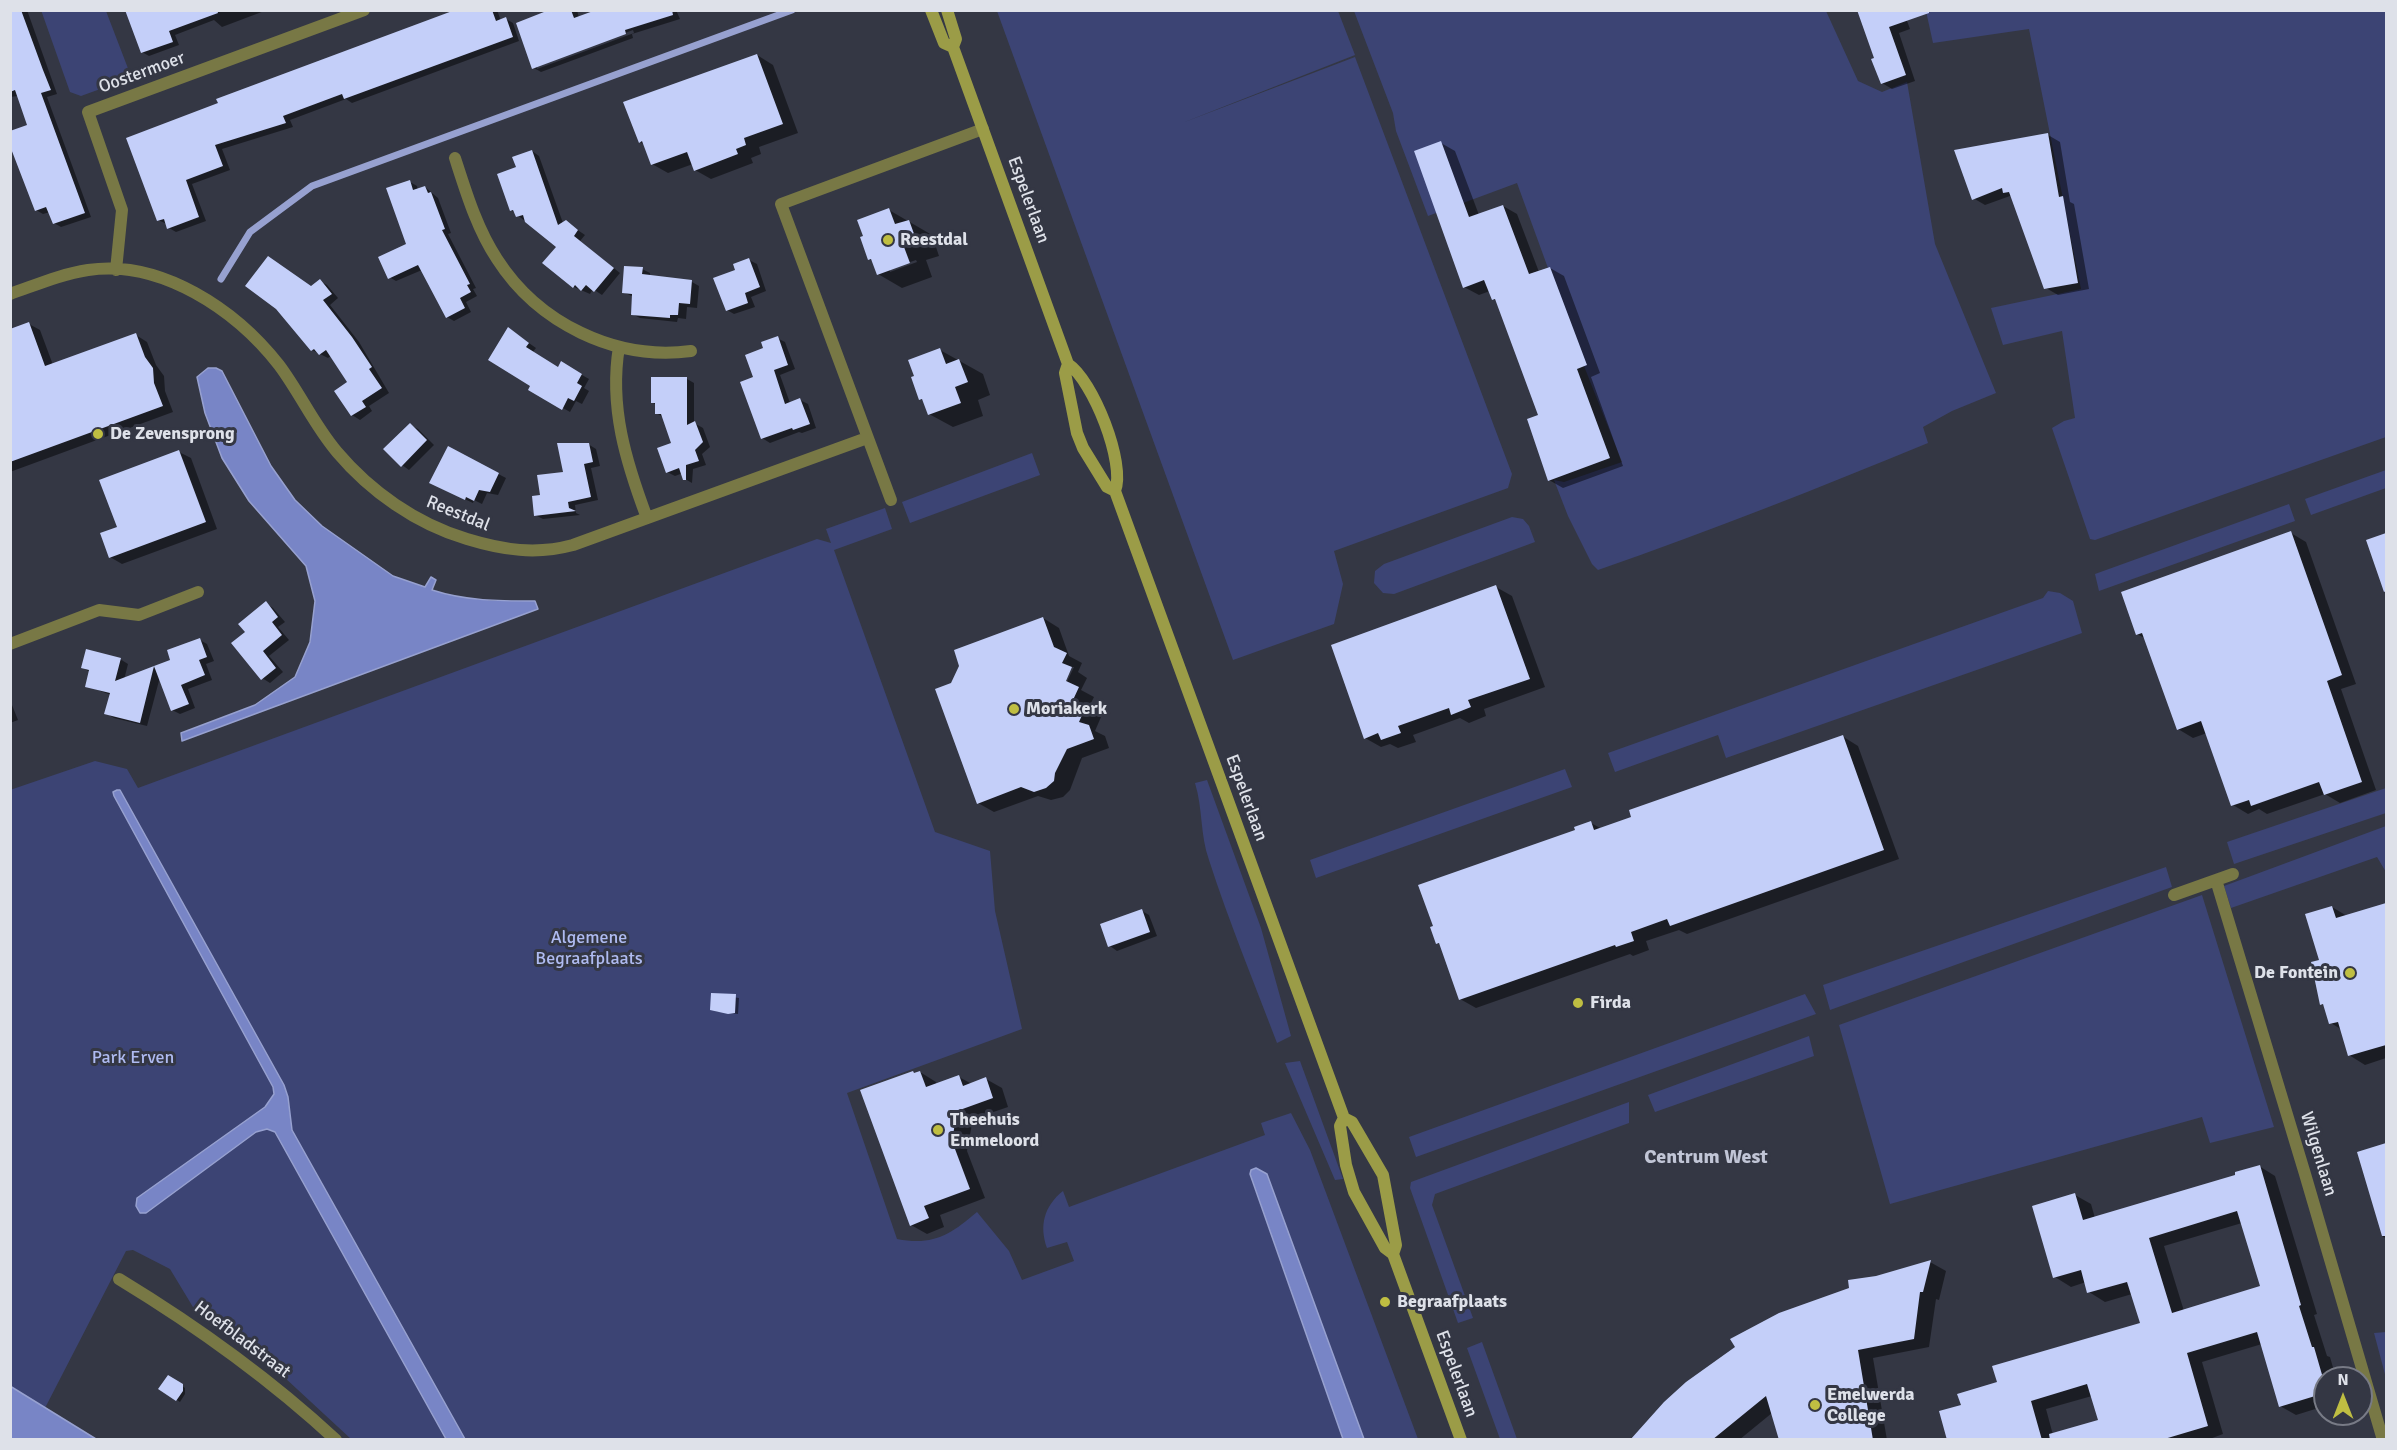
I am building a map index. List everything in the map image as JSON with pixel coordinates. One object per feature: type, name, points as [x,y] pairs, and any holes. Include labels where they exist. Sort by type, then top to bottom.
[{"type":"main road","name":"Espelerlaan","points":[[930,10],[944,44],[953,47]]},
{"type":"main road","name":"Espelerlaan","points":[[947,10],[956,39],[953,47],[1068,364],[1077,370],[1106,423],[1118,483],[1115,491],[1344,1118],[1352,1122],[1381,1168],[1386,1184],[1391,1227],[1396,1245],[1393,1254]]},
{"type":"main road","name":"Espelerlaan","points":[[1068,364],[1065,373],[1079,439],[1107,487],[1115,491]]},
{"type":"main road","name":"Espelerlaan","points":[[1344,1118],[1340,1126],[1350,1180],[1359,1203],[1385,1248],[1393,1254],[1461,1440]]},
{"type":"street","name":"Oostermoer","points":[[116,270],[122,210],[88,112],[364,10]]},
{"type":"street","points":[[891,500],[781,204],[982,129]]},
{"type":"street","points":[[455,158],[480,228],[496,259],[533,302],[559,321],[588,337],[619,347],[654,352],[690,351]]},
{"type":"street","points":[[10,294],[71,273],[94,269],[116,270]]},
{"type":"street","name":"Reestdal","points":[[116,270],[153,276],[178,285],[236,320],[261,343],[280,366],[321,430],[355,471],[386,497],[438,529],[498,548],[542,551],[573,545],[867,438]]},
{"type":"street","points":[[619,347],[616,382],[619,428],[625,458],[646,518]]},
{"type":"street","points":[[11,643],[99,610],[139,615],[198,592]]},
{"type":"street","points":[[2174,895],[2233,874]]},
{"type":"street","name":"Wilgenlaan","points":[[2216,880],[2306,1174],[2383,1440]]},
{"type":"street","name":"Hoefbladstraat","points":[[119,1279],[212,1338],[310,1415],[336,1440]]},
{"type":"green space","points":[[41,10],[106,11],[129,71],[125,80],[81,96],[70,92]]},
{"type":"green space","points":[[997,11],[1338,11],[1355,55],[1182,123],[1355,57],[1512,474],[1508,488],[1334,551],[1343,584],[1334,624],[1233,660]]},
{"type":"green space","points":[[1354,11],[1826,11],[1858,81],[1882,92],[1907,82],[1935,244],[1996,393],[1952,411],[1923,427],[1928,443],[1764,509],[1598,570],[1592,564],[1568,516],[1554,480],[1564,482],[1622,462],[1580,356],[1517,183],[1428,216],[1396,131],[1393,113]]},
{"type":"green space","points":[[1926,11],[2386,11],[2386,437],[2095,540],[2090,539],[2052,428],[2075,418],[2062,331],[2003,345],[1991,308],[2081,289],[2029,29],[1933,43]]},
{"type":"green space","points":[[1032,453],[1040,475],[910,523],[902,502]]},
{"type":"green space","points":[[2386,470],[2386,488],[2311,515],[2305,499]]},
{"type":"green space","points":[[2289,504],[2295,521],[2099,591],[2095,574]]},
{"type":"green space","name":"Algemene Begraafplaats","points":[[885,508],[892,529],[834,550],[935,832],[990,851],[995,911],[1022,1029],[847,1093],[897,1239],[921,1241],[940,1237],[977,1212],[1009,1251],[1022,1280],[1074,1261],[1067,1242],[1047,1248],[1043,1232],[1047,1210],[1063,1191],[1069,1207],[1265,1135],[1261,1123],[1291,1113],[1310,1150],[1418,1439],[1364,1439],[1267,1174],[1250,1175],[1343,1439],[465,1439],[292,1130],[288,1097],[141,1212],[146,1212],[256,1132],[267,1129],[275,1132],[446,1439],[351,1439],[284,1377],[196,1312],[170,1269],[133,1250],[126,1251],[45,1408],[11,1386],[10,790],[95,761],[127,769],[138,788],[817,539],[831,543],[826,529]]},
{"type":"green space","points":[[1512,517],[1523,519],[1529,526],[1535,542],[1394,594],[1383,593],[1374,583],[1375,571],[1384,564]]},
{"type":"green space","points":[[2048,591],[2060,593],[2073,601],[2082,633],[1726,758],[1718,735],[1615,772],[1608,753],[2043,598]]},
{"type":"green space","points":[[1565,769],[1572,787],[1316,878],[1310,860]]},
{"type":"green space","points":[[1207,780],[1261,928],[1291,1036],[1277,1043],[1206,851],[1195,783]]},
{"type":"green space","points":[[2386,788],[2386,813],[2234,864],[2227,842]]},
{"type":"green space","points":[[2386,826],[2386,872],[2377,857],[2231,908],[2224,886]]},
{"type":"green space","points":[[2166,867],[2172,887],[1830,1010],[1823,985]]},
{"type":"green space","points":[[2202,895],[2274,1127],[2210,1143],[2202,1117],[1890,1204],[1839,1025]]},
{"type":"green space","points":[[1805,994],[1816,1014],[1416,1157],[1409,1137]]},
{"type":"green space","points":[[1809,1036],[1814,1056],[1655,1112],[1648,1095]]},
{"type":"green space","points":[[1300,1061],[1343,1179],[1335,1180],[1285,1063]]},
{"type":"green space","points":[[1629,1102],[1629,1123],[1435,1194],[1432,1205],[1473,1318],[1458,1323],[1410,1188],[1411,1182]]},
{"type":"green space","points":[[2386,1332],[2386,1378],[2374,1333]]},
{"type":"green space","points":[[1482,1342],[1517,1439],[1500,1439],[1467,1348]]},
{"type":"shaded area","points":[[208,368],[222,371],[271,466],[295,500],[322,526],[393,576],[425,587],[431,577],[436,580],[432,590],[445,594],[470,598],[535,601],[538,609],[182,741],[181,733],[255,705],[295,677],[310,642],[315,601],[306,566],[249,501],[222,458],[205,413],[197,377]]},
{"type":"shaded area","points":[[120,790],[284,1085],[288,1097],[292,1130],[465,1439],[446,1439],[275,1132],[267,1129],[256,1132],[146,1213],[140,1213],[136,1206],[137,1198],[265,1107],[274,1094],[273,1087],[114,796],[113,792]]},
{"type":"shaded area","points":[[1256,1168],[1267,1174],[1364,1439],[1343,1439],[1250,1174],[1251,1170]]},
{"type":"shaded area","points":[[10,1386],[96,1439],[11,1439]]},
{"type":"building","points":[[10,10],[21,10],[51,90],[41,93],[85,213],[53,224],[46,207],[35,211],[10,146],[10,131],[27,125],[15,90],[10,92]]},
{"type":"building","points":[[125,10],[217,10],[218,13],[169,31],[173,42],[141,53]]},
{"type":"building","points":[[455,10],[492,10],[496,21],[506,17],[513,37],[344,99],[342,94],[283,116],[286,123],[215,145],[223,166],[186,180],[199,217],[167,229],[164,219],[157,221],[126,138],[218,103],[216,99]]},
{"type":"building","points":[[549,10],[571,10],[574,18],[596,10],[672,10],[673,15],[625,30],[626,34],[532,69],[516,23]]},
{"type":"building","points":[[1857,10],[1929,10],[1929,13],[1889,27],[1906,75],[1881,84]]},
{"type":"building","points":[[757,54],[783,124],[744,138],[746,145],[736,149],[738,154],[694,171],[687,152],[651,165],[642,141],[639,143],[623,102]]},
{"type":"building","points":[[2048,133],[2059,197],[2063,196],[2078,283],[2044,289],[2009,192],[2003,193],[2002,188],[1972,200],[1954,150]]},
{"type":"building","points":[[1441,141],[1469,217],[1503,205],[1529,274],[1550,267],[1587,365],[1577,369],[1610,458],[1548,481],[1527,419],[1538,415],[1495,299],[1492,300],[1484,280],[1463,288],[1414,151]]},
{"type":"building","points":[[532,150],[558,225],[566,220],[578,230],[574,236],[614,268],[594,292],[586,285],[581,291],[575,285],[573,288],[542,263],[556,247],[525,222],[523,215],[516,217],[513,210],[510,211],[497,174],[516,167],[512,157]]},
{"type":"building","points":[[410,180],[413,190],[425,186],[428,193],[431,192],[445,229],[442,230],[470,284],[467,285],[471,292],[460,298],[465,308],[446,318],[418,265],[388,279],[378,257],[406,244],[386,188]]},
{"type":"building","name":"Reestdal","points":[[889,208],[895,224],[909,220],[917,242],[904,247],[910,263],[877,275],[871,259],[868,260],[857,220]]},
{"type":"building","points":[[268,256],[311,286],[320,279],[332,294],[323,300],[372,367],[369,369],[382,388],[362,401],[366,407],[351,416],[334,391],[347,382],[326,350],[319,355],[314,349],[311,351],[276,309],[245,286]]},
{"type":"building","points":[[749,258],[760,287],[745,293],[748,303],[726,311],[713,278],[735,270],[733,264]]},
{"type":"building","points":[[624,266],[643,267],[642,274],[692,280],[690,304],[679,303],[678,315],[670,315],[670,318],[631,315],[632,294],[622,293]]},
{"type":"building","points":[[29,322],[45,366],[136,333],[145,357],[153,368],[154,383],[163,406],[10,462],[10,329]]},
{"type":"building","points":[[508,327],[529,343],[526,347],[558,367],[561,361],[582,374],[577,383],[582,386],[574,401],[568,398],[562,410],[528,390],[530,386],[488,360]]},
{"type":"building","points":[[778,336],[788,365],[774,370],[785,404],[800,398],[810,424],[761,439],[740,382],[753,377],[745,355],[763,348],[761,342]]},
{"type":"building","points":[[940,348],[946,364],[959,359],[968,382],[955,387],[961,403],[928,415],[922,399],[919,400],[908,360]]},
{"type":"building","points":[[651,377],[687,377],[687,425],[695,421],[703,442],[695,450],[699,461],[686,465],[686,480],[683,480],[679,468],[666,473],[657,448],[671,443],[661,414],[655,414],[655,403],[651,403]]},
{"type":"building","points":[[410,423],[427,440],[401,467],[383,449]]},
{"type":"building","points":[[557,443],[589,443],[593,462],[584,464],[591,497],[568,502],[569,508],[576,511],[534,516],[532,496],[540,495],[537,475],[563,472]]},
{"type":"building","points":[[448,446],[499,473],[490,492],[479,490],[474,501],[466,497],[465,500],[429,483]]},
{"type":"building","points":[[179,450],[206,522],[109,558],[100,533],[117,527],[99,480]]},
{"type":"building","points":[[2291,531],[2342,675],[2327,681],[2362,782],[2324,795],[2319,782],[2251,806],[2249,800],[2231,806],[2201,721],[2177,730],[2142,633],[2136,635],[2121,592]]},
{"type":"building","points":[[2386,533],[2386,591],[2384,592],[2366,540]]},
{"type":"building","points":[[1496,585],[1530,679],[1468,700],[1471,707],[1451,715],[1449,708],[1398,726],[1401,733],[1381,740],[1378,733],[1364,739],[1331,645]]},
{"type":"building","points":[[266,601],[278,617],[272,622],[282,635],[263,651],[276,668],[261,680],[231,643],[245,632],[238,624]]},
{"type":"building","name":"Moriakerk","points":[[1043,617],[1054,647],[1067,653],[1062,663],[1072,667],[1066,681],[1079,687],[1073,700],[1086,706],[1079,722],[1089,725],[1094,739],[1067,749],[1055,773],[1054,781],[1046,788],[1034,792],[1021,787],[977,804],[935,689],[951,683],[959,666],[954,650]]},
{"type":"building","points":[[200,638],[207,657],[199,660],[205,675],[181,685],[189,704],[171,711],[154,666],[170,660],[167,650]]},
{"type":"building","points":[[86,649],[121,658],[115,681],[154,666],[140,723],[104,714],[110,693],[85,687],[89,670],[81,668]]},
{"type":"building","points":[[1843,735],[1884,850],[1670,926],[1667,919],[1631,932],[1634,941],[1616,947],[1615,945],[1459,1000],[1439,943],[1436,944],[1430,927],[1433,926],[1418,885],[1575,830],[1574,827],[1591,821],[1594,830],[1631,817],[1629,810]]},
{"type":"building","name":"De Fontein","points":[[2386,903],[2386,1045],[2348,1056],[2338,1022],[2329,1024],[2323,1004],[2320,1005],[2311,962],[2319,960],[2305,914],[2332,906],[2336,918]]},
{"type":"building","points":[[1142,909],[1150,932],[1108,947],[1100,924]]},
{"type":"building","points":[[711,993],[736,994],[735,1013],[728,1014],[710,1010]]},
{"type":"building","points":[[913,1071],[914,1073],[920,1071],[926,1087],[959,1075],[963,1086],[986,1077],[993,1098],[957,1111],[952,1141],[970,1189],[924,1206],[929,1218],[910,1226],[860,1090]]},
{"type":"building","points":[[2386,1143],[2386,1236],[2382,1236],[2357,1152]]},
{"type":"building","points":[[2260,1165],[2301,1305],[2299,1306],[2320,1366],[2313,1366],[2313,1397],[2279,1407],[2257,1332],[2187,1353],[2208,1426],[2161,1440],[2050,1440],[2049,1434],[2098,1420],[2087,1384],[2031,1401],[2042,1440],[1947,1440],[1939,1411],[1961,1405],[1957,1394],[1997,1382],[1992,1366],[2140,1323],[2127,1282],[2087,1293],[2081,1270],[2053,1278],[2032,1206],[2075,1193],[2083,1220],[2235,1175],[2235,1172]],"holes":[[[2237,1211],[2260,1286],[2172,1313],[2149,1238]]]},
{"type":"building","points":[[1931,1260],[1923,1292],[1920,1292],[1914,1339],[1858,1350],[1873,1440],[1779,1440],[1766,1396],[1712,1440],[1630,1440],[1664,1402],[1686,1382],[1735,1347],[1730,1339],[1779,1313],[1849,1288],[1848,1280],[1876,1276]]},
{"type":"building","points":[[168,1375],[183,1384],[183,1391],[176,1401],[158,1389]]},
{"type":"waterway","points":[[221,279],[250,232],[312,186],[792,10]]},
{"type":"place","name":"Reestdal","points":[[888,240]]},
{"type":"place","name":"De Zevensprong","points":[[98,434]]},
{"type":"place","name":"Moriakerk","points":[[1014,709]]},
{"type":"place","name":"De Fontein","points":[[2350,973]]},
{"type":"place","name":"Firda","points":[[1578,1003]]},
{"type":"place","name":"Theehuis Emmeloord","points":[[938,1130]]},
{"type":"place","name":"Begraafplaats","points":[[1385,1302]]},
{"type":"place","name":"Emelwerda College","points":[[1815,1405]]},
{"type":"district","name":"Centrum West","points":[[1706,1158]]},
{"type":"park label","name":"Park Erven","points":[[133,1058]]}]
